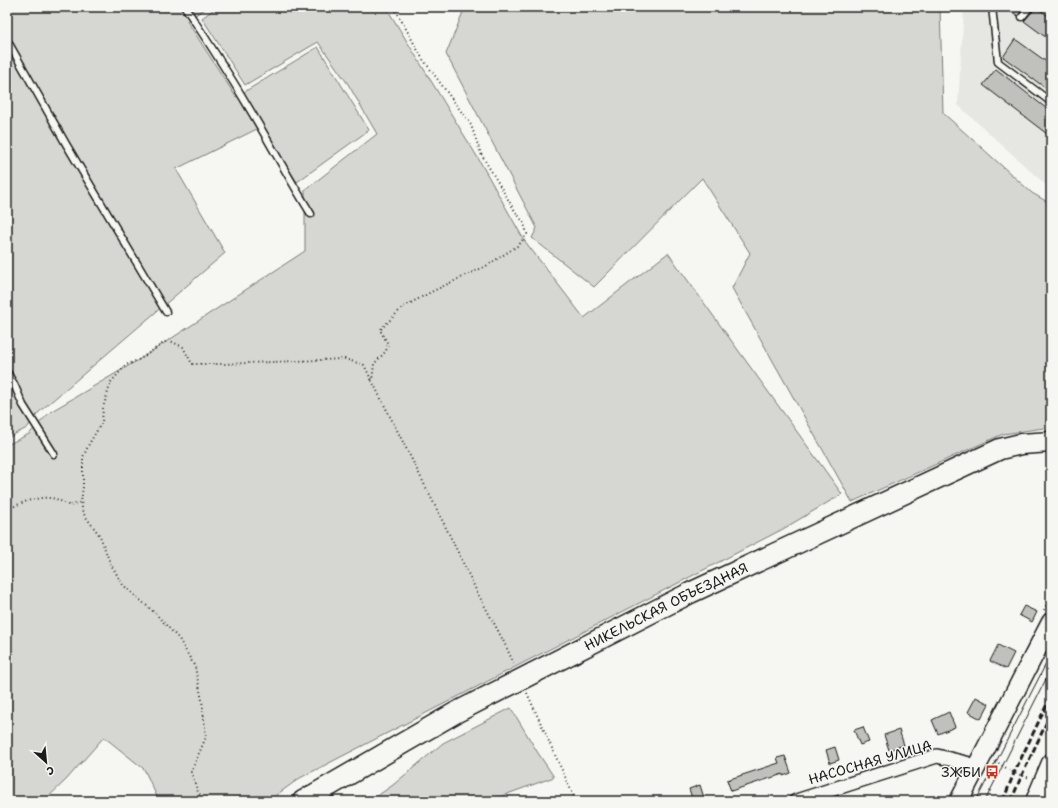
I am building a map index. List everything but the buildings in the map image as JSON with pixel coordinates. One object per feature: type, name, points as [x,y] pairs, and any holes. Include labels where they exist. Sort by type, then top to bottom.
[{"type":"main road","name":"НИКЕЛЬСКАЯ ОБЪЕЗДНАЯ","points":[[303,801],[455,713],[690,593],[1000,449],[1021,444],[1048,443]]},
{"type":"main road","points":[[959,801],[1051,622]]},
{"type":"main road","points":[[1035,801],[1051,763]]},
{"type":"street","name":"НАСОСНАЯ УЛИЦА","points":[[796,801],[937,756],[966,763],[979,761]]},
{"type":"lane","points":[[185,7],[249,108],[293,186],[311,214]]},
{"type":"lane","points":[[992,7],[998,62],[1051,102]]},
{"type":"lane","points":[[1022,17],[1030,7]]},
{"type":"lane","points":[[7,40],[66,144],[166,312]]},
{"type":"lane","points":[[7,372],[14,384],[23,406],[54,454]]},
{"type":"path","points":[[372,381],[374,364],[386,351],[388,344],[380,330],[403,307],[486,266],[518,245],[527,234],[524,223],[481,154],[471,125],[422,58],[394,7]]},
{"type":"path","points":[[205,801],[198,792],[191,772],[206,737],[202,700],[195,667],[179,638],[155,612],[123,585],[110,563],[100,536],[83,513],[81,502],[83,487],[83,457],[102,422],[103,408],[111,382],[126,366],[140,359],[168,340],[183,347],[192,364],[345,359],[364,365],[510,654],[520,680],[576,801]]},
{"type":"path","points":[[7,510],[28,500],[43,498],[57,499],[70,506],[81,502]]},
{"type":"path","points":[[979,761],[1043,782]]},
{"type":"shaded area","points":[[7,7],[207,7],[187,21],[236,97],[318,47],[369,130],[297,182],[261,127],[176,169],[225,253],[39,412],[27,428],[7,438]]},
{"type":"shaded area","points":[[217,7],[386,7],[478,158],[524,240],[584,318],[668,253],[842,494],[783,529],[300,778],[268,801],[159,801],[144,769],[104,737],[66,780],[44,801],[7,801],[7,445],[29,434],[50,412],[140,359],[305,251],[305,190],[377,134],[348,84],[318,42],[245,85],[202,18]]},
{"type":"shaded area","points":[[465,7],[940,7],[943,113],[1032,193],[1051,204],[1051,404],[1044,428],[1003,434],[852,502],[732,288],[750,253],[702,178],[594,287],[532,238],[537,228],[446,54]]},
{"type":"shaded area","points":[[964,7],[1051,7],[1051,188],[958,105]]},
{"type":"shaded area","points":[[511,708],[554,777],[488,801],[370,801],[393,785],[443,743]]},
{"type":"tram line","points":[[976,801],[1051,654]]},
{"type":"tram line","points":[[985,801],[1051,669]]},
{"type":"railway","points":[[1003,801],[1014,773],[1051,696]]},
{"type":"railway","points":[[1011,801],[1051,713]]},
{"type":"place","name":"ЗЖБИ","points":[[992,772]]}]
